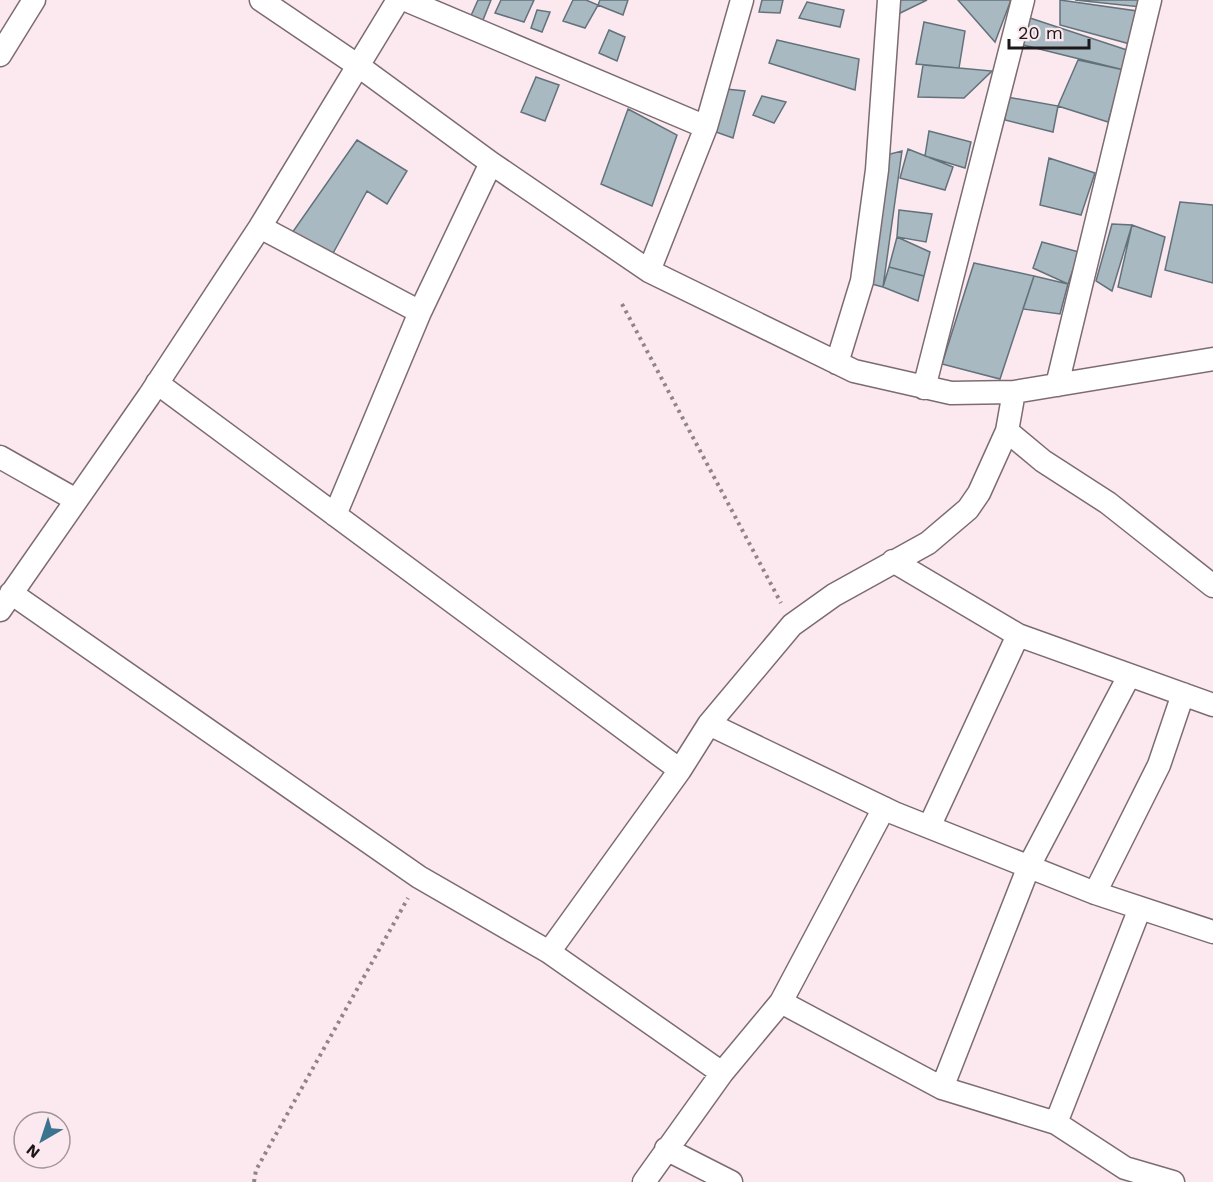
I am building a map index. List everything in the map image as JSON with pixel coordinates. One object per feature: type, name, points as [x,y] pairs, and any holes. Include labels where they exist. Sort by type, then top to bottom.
[{"type":"street","points":[[0,55],[34,0]]},
{"type":"street","points":[[261,0],[360,67],[491,163],[650,271],[854,371],[951,393],[1014,392],[1213,359]]},
{"type":"street","points":[[398,0],[360,67],[260,227],[158,383],[6,601],[419,877],[549,952],[722,1073]]},
{"type":"street","points":[[406,0],[706,127]]},
{"type":"street","points":[[650,271],[706,127],[742,0]]},
{"type":"street","points":[[837,363],[862,281],[877,170],[889,0]]},
{"type":"street","points":[[924,388],[1023,0]]},
{"type":"street","points":[[1057,385],[1150,0]]},
{"type":"street","points":[[335,515],[420,312],[491,163]]},
{"type":"street","points":[[260,227],[420,312]]},
{"type":"street","points":[[158,383],[680,770]]},
{"type":"street","points":[[549,952],[680,770],[709,724],[792,625],[834,595],[928,543],[968,508],[979,493],[1007,431],[1014,392]]},
{"type":"street","points":[[1007,431],[1043,461],[1108,503],[1213,586]]},
{"type":"street","points":[[0,457],[76,500]]},
{"type":"street","points":[[893,561],[1018,635],[1213,705]]},
{"type":"street","points":[[930,825],[1018,635]]},
{"type":"street","points":[[942,1089],[1029,866],[1129,676]]},
{"type":"street","points":[[1095,893],[1159,765],[1183,694]]},
{"type":"street","points":[[709,724],[884,808],[1095,893],[1213,932]]},
{"type":"street","points":[[644,1182],[722,1073],[781,1002],[884,808]]},
{"type":"street","points":[[1056,1124],[1140,908]]},
{"type":"street","points":[[781,1002],[942,1089],[1056,1124],[1122,1175],[1173,1182]]},
{"type":"street","points":[[666,1149],[731,1182]]},
{"type":"path","points":[[622,304],[792,625]]},
{"type":"path","points":[[254,1182],[256,1170],[419,877]]},
{"type":"building","points":[[478,0],[491,0],[481,25],[469,20]]},
{"type":"building","points":[[501,0],[534,0],[524,22],[495,13]]},
{"type":"building","points":[[573,0],[586,0],[598,5],[585,28],[563,21]]},
{"type":"building","points":[[600,0],[628,0],[623,15],[598,5]]},
{"type":"building","points":[[762,0],[783,0],[780,13],[759,12]]},
{"type":"building","points":[[898,0],[927,0],[894,16]]},
{"type":"building","points":[[958,0],[1011,0],[995,42]]},
{"type":"building","points":[[1060,0],[1137,11],[1130,44],[1060,25]]},
{"type":"building","points":[[1075,0],[1143,0],[1141,7]]},
{"type":"building","points":[[807,2],[844,10],[840,27],[799,18]]},
{"type":"building","points":[[537,10],[550,12],[542,32],[531,28]]},
{"type":"building","points":[[1027,17],[1130,51],[1124,70],[1019,44]]},
{"type":"building","points":[[924,22],[965,31],[959,68],[916,64]]},
{"type":"building","points":[[609,30],[625,37],[617,61],[599,53]]},
{"type":"building","points":[[777,40],[859,59],[855,90],[769,63]]},
{"type":"building","points":[[1078,60],[1124,70],[1108,122],[1058,106]]},
{"type":"building","points":[[923,65],[992,71],[964,98],[918,97]]},
{"type":"building","points":[[536,77],[559,85],[545,121],[521,112]]},
{"type":"building","points":[[726,89],[745,91],[733,138],[716,132]]},
{"type":"building","points":[[762,96],[786,102],[774,123],[753,115]]},
{"type":"building","points":[[1007,97],[1058,106],[1053,132],[1005,120]]},
{"type":"building","points":[[628,109],[677,135],[652,206],[601,184]]},
{"type":"building","points":[[929,131],[971,142],[965,168],[925,156]]},
{"type":"building","points":[[357,140],[407,171],[387,204],[367,191],[332,255],[292,233]]},
{"type":"building","points":[[908,149],[953,167],[945,190],[900,178]]},
{"type":"building","points":[[902,151],[883,287],[868,283],[886,155]]},
{"type":"building","points":[[1049,158],[1095,173],[1081,215],[1040,205]]},
{"type":"building","points":[[1180,202],[1213,205],[1213,283],[1165,270]]},
{"type":"building","points":[[899,210],[932,214],[926,242],[897,237]]},
{"type":"building","points":[[1112,224],[1132,225],[1112,291],[1096,281]]},
{"type":"building","points":[[1132,225],[1165,237],[1151,297],[1118,287]]},
{"type":"building","points":[[897,237],[930,252],[924,276],[889,267]]},
{"type":"building","points":[[1042,242],[1079,252],[1068,284],[1033,268]]},
{"type":"building","points":[[974,263],[1034,276],[1000,379],[942,364]]},
{"type":"building","points":[[889,267],[924,276],[918,301],[883,287]]},
{"type":"building","points":[[1034,276],[1068,284],[1060,314],[1023,309]]}]
